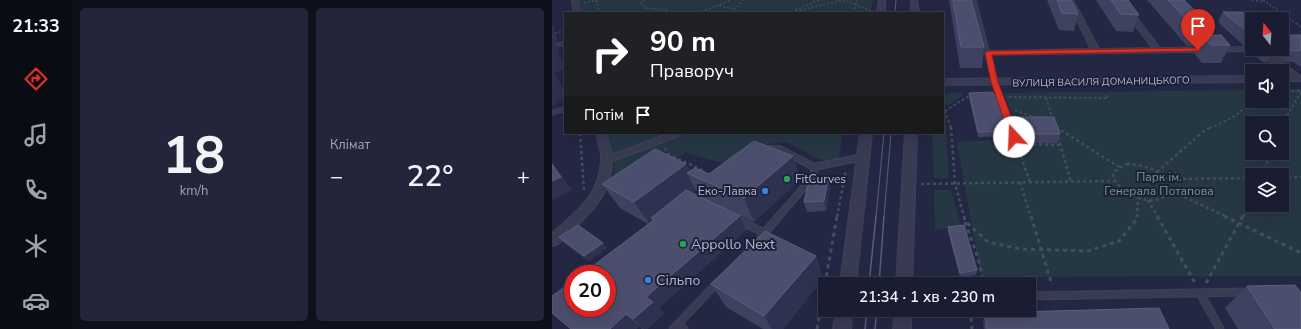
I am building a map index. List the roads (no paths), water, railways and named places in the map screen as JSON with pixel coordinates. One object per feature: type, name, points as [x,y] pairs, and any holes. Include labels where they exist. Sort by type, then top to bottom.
[{"type":"street","points":[[880,12],[882,0]]},
{"type":"street","points":[[914,0],[915,12]]},
{"type":"street","points":[[1070,0],[1096,51]]},
{"type":"street","points":[[1120,0],[1158,51]]},
{"type":"street","points":[[575,2],[577,12]]},
{"type":"street","points":[[988,53],[1158,51],[1222,47],[1258,51],[1280,64]]},
{"type":"street","points":[[1289,78],[1300,78]]},
{"type":"street","name":"ВУЛИЦЯ ВАСИЛЯ ДОМАНИЦЬКОГО","points":[[946,82],[1245,79]]},
{"type":"street","points":[[552,241],[582,216],[602,188],[606,160],[601,134]]},
{"type":"street","points":[[849,277],[866,134]]},
{"type":"street","points":[[904,277],[911,134]]},
{"type":"street","points":[[842,329],[843,317]]},
{"type":"street","points":[[902,329],[903,317]]},
{"type":"lane","points":[[974,0],[995,82],[1014,137]]},
{"type":"lane","points":[[552,46],[564,43]]},
{"type":"lane","points":[[1289,70],[1300,78]]},
{"type":"lane","points":[[552,113],[564,109]]},
{"type":"lane","points":[[606,160],[675,134]]},
{"type":"lane","points":[[757,152],[764,149],[780,149],[814,167],[864,157]]},
{"type":"lane","points":[[754,245],[814,176],[814,167]]},
{"type":"lane","points":[[729,216],[765,233]]},
{"type":"lane","points":[[678,327],[721,279]]},
{"type":"lane","points":[[1200,292],[1220,329]]},
{"type":"lane","points":[[1036,296],[1256,292]]},
{"type":"tram line","points":[[895,12],[896,0]]},
{"type":"tram line","points":[[876,217],[884,134]]},
{"type":"tram line","points":[[884,217],[891,134]]},
{"type":"tram line","points":[[870,277],[876,216]]},
{"type":"tram line","points":[[880,277],[884,216]]},
{"type":"tram line","points":[[865,329],[866,317]]},
{"type":"tram line","points":[[875,329],[876,317]]},
{"type":"place","name":"FitCurves","points":[[787,179]]},
{"type":"place","name":"Еко-Лавка","points":[[765,191]]},
{"type":"place","name":"Appollo Next","points":[[683,244]]},
{"type":"place","name":"Сільпо","points":[[648,280]]},
{"type":"park label","name":"Парк ім. Генерала Потапова","points":[[1159,184]]}]
